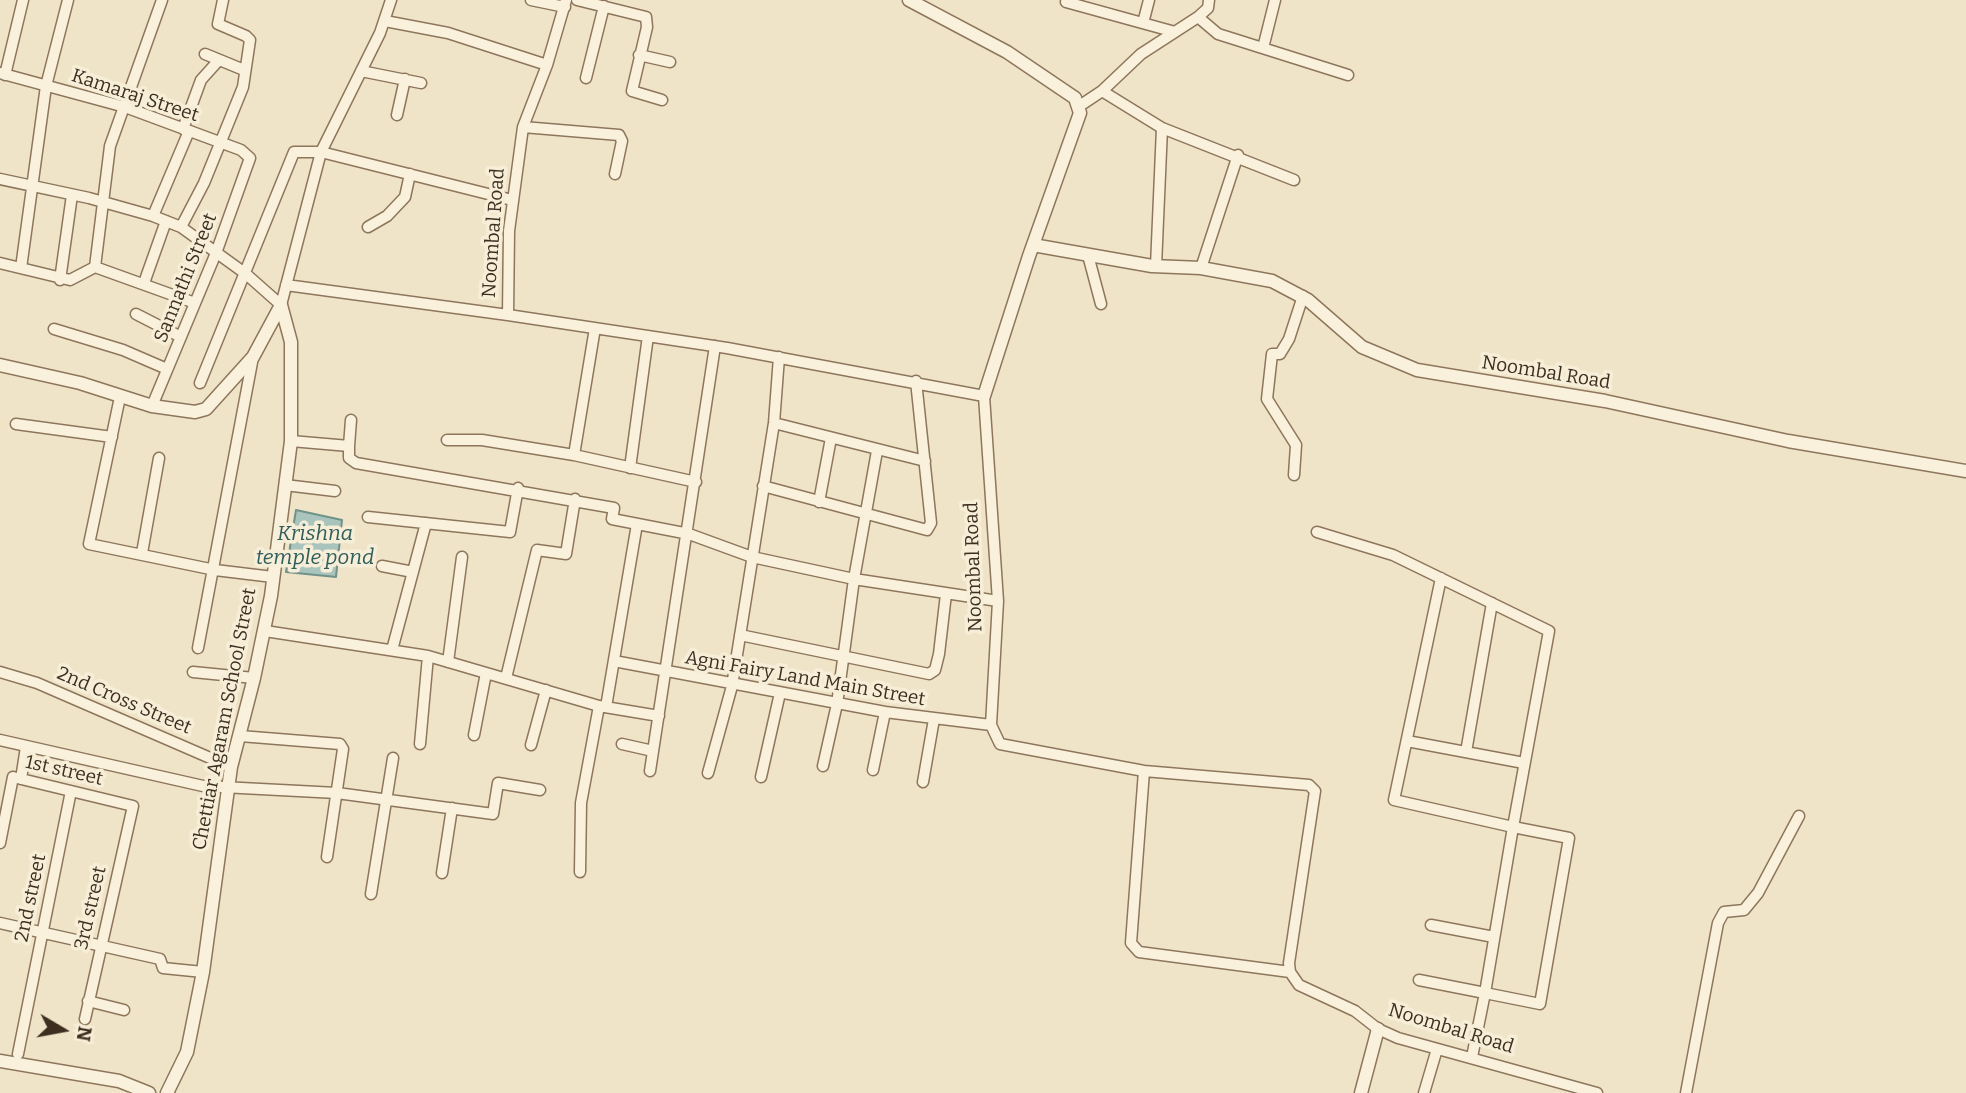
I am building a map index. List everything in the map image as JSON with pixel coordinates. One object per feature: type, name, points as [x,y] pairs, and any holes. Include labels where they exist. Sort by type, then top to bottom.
[{"type":"street","points":[[2,74],[23,0]]},
{"type":"street","points":[[21,268],[46,86],[68,0]]},
{"type":"street","points":[[95,267],[110,146],[162,0]]},
{"type":"street","points":[[181,227],[222,144],[242,94],[250,40],[218,24],[223,0]]},
{"type":"street","points":[[0,365],[80,383],[152,406],[195,412],[206,409],[253,356],[281,305],[321,152],[385,21],[391,0]]},
{"type":"street","points":[[531,0],[565,4]]},
{"type":"street","points":[[577,0],[646,17],[647,27],[632,91],[662,100]]},
{"type":"street","points":[[909,0],[1007,52],[1075,98],[1080,113],[1033,245],[984,396]]},
{"type":"street","points":[[1067,0],[1066,2],[1175,32]]},
{"type":"street","points":[[1143,23],[1149,0]]},
{"type":"street","points":[[1078,107],[1102,91],[1141,54],[1198,17],[1208,8],[1209,0]]},
{"type":"street","points":[[1263,48],[1275,0]]},
{"type":"street","name":"Noombal Road","points":[[565,4],[547,65],[523,127],[512,200],[508,315],[715,346],[916,381],[984,396],[998,601],[991,725]]},
{"type":"street","points":[[586,78],[604,6]]},
{"type":"street","points":[[1198,17],[1218,34],[1348,75]]},
{"type":"street","points":[[385,21],[448,33],[547,65]]},
{"type":"street","points":[[205,54],[244,70]]},
{"type":"street","points":[[639,55],[670,62]]},
{"type":"street","points":[[153,216],[186,130],[201,79],[219,60]]},
{"type":"street","points":[[361,71],[421,83]]},
{"type":"street","name":"Kamaraj Street","points":[[2,74],[125,107],[248,154],[250,163]]},
{"type":"street","points":[[397,115],[405,79]]},
{"type":"street","points":[[1102,91],[1162,128],[1238,155],[1294,180]]},
{"type":"street","points":[[523,127],[619,135],[622,141],[615,174]]},
{"type":"street","points":[[1156,266],[1162,128]]},
{"type":"street","points":[[200,383],[246,275],[290,156],[298,151],[321,152],[512,200]]},
{"type":"street","points":[[1201,268],[1238,155]]},
{"type":"street","name":"Sannathi Street","points":[[152,406],[216,253],[250,163]]},
{"type":"street","points":[[368,227],[387,216],[405,197],[410,174]]},
{"type":"street","points":[[0,179],[101,202],[153,216],[181,227],[246,275],[281,305]]},
{"type":"street","points":[[60,280],[72,195]]},
{"type":"street","points":[[144,283],[166,221]]},
{"type":"street","name":"Noombal Road","points":[[1033,245],[1156,266],[1201,268],[1272,281],[1303,296],[1362,347],[1412,369],[1605,401],[1788,441],[1966,471]]},
{"type":"street","points":[[1088,255],[1101,304]]},
{"type":"street","points":[[0,263],[60,280],[79,278],[95,267]]},
{"type":"street","points":[[95,267],[195,303]]},
{"type":"street","points":[[286,285],[508,315]]},
{"type":"street","points":[[1294,475],[1296,445],[1267,399],[1272,354],[1280,354],[1289,339],[1303,296]]},
{"type":"street","name":"Chettiar Agaram School Street","points":[[167,1093],[187,1052],[202,972],[228,786],[265,631],[273,576],[291,441],[291,342],[281,305]]},
{"type":"street","points":[[136,314],[181,337]]},
{"type":"street","points":[[574,456],[595,328]]},
{"type":"street","points":[[54,329],[123,350],[167,369]]},
{"type":"street","points":[[630,468],[648,336]]},
{"type":"street","points":[[650,771],[715,346]]},
{"type":"street","points":[[198,648],[215,570],[253,356]]},
{"type":"street","points":[[708,773],[732,686],[774,423],[779,357]]},
{"type":"street","points":[[763,486],[928,530],[931,523],[916,381]]},
{"type":"street","points":[[120,397],[89,544],[215,570],[273,576]]},
{"type":"street","points":[[351,420],[349,458],[356,463],[575,499],[614,508],[612,519],[688,534],[752,557],[854,579],[998,601]]},
{"type":"street","points":[[774,423],[925,461]]},
{"type":"street","points":[[16,424],[112,437]]},
{"type":"street","points":[[819,502],[831,438]]},
{"type":"street","points":[[447,440],[496,442],[696,482]]},
{"type":"street","points":[[291,441],[348,446]]},
{"type":"street","points":[[823,766],[837,704],[854,579],[877,451]]},
{"type":"street","points":[[142,553],[159,458]]},
{"type":"street","points":[[285,485],[335,491]]},
{"type":"street","points":[[368,517],[510,532],[518,488]]},
{"type":"street","points":[[506,678],[537,550],[566,554],[575,499]]},
{"type":"street","points":[[392,650],[426,523]]},
{"type":"street","points":[[580,872],[581,803],[614,662],[637,524]]},
{"type":"street","points":[[1318,532],[1393,555],[1549,631],[1472,1057]]},
{"type":"street","points":[[448,662],[462,557]]},
{"type":"street","points":[[382,566],[413,572]]},
{"type":"street","points":[[1419,980],[1540,1004],[1569,838],[1394,800],[1441,578]]},
{"type":"street","points":[[740,635],[929,674],[935,670],[939,654],[946,594]]},
{"type":"street","points":[[1466,752],[1492,603]]},
{"type":"street","points":[[265,631],[428,656],[603,706],[659,716]]},
{"type":"street","points":[[420,744],[428,656]]},
{"type":"street","name":"Agni Fairy Land Main Street","points":[[614,662],[837,704],[991,725]]},
{"type":"street","name":"2nd Cross Street","points":[[0,672],[37,683],[232,767]]},
{"type":"street","points":[[193,672],[254,678]]},
{"type":"street","points":[[474,736],[486,673]]},
{"type":"street","points":[[531,745],[545,690]]},
{"type":"street","points":[[761,777],[780,693]]},
{"type":"street","points":[[873,771],[885,712]]},
{"type":"street","points":[[923,782],[934,719]]},
{"type":"street","points":[[991,725],[1000,744],[1144,771],[1309,785],[1315,790],[1289,963],[1290,972],[1139,951],[1130,943],[1144,771]]},
{"type":"street","points":[[240,736],[340,744],[343,749],[327,857]]},
{"type":"street","points":[[0,740],[203,786],[337,793],[493,814],[498,783],[540,790]]},
{"type":"street","points":[[1407,741],[1524,764]]},
{"type":"street","points":[[622,744],[653,751]]},
{"type":"street","points":[[0,774],[17,778],[26,747]]},
{"type":"street","points":[[371,894],[393,758]]},
{"type":"street","name":"1st street","points":[[0,844],[17,778],[133,806]]},
{"type":"street","name":"2nd street","points":[[18,1054],[71,791]]},
{"type":"street","name":"3rd street","points":[[85,1019],[133,806]]},
{"type":"street","points":[[442,873],[452,808]]},
{"type":"street","points":[[1686,1093],[1718,923],[1724,912],[1744,909],[1758,894],[1799,817]]},
{"type":"street","points":[[0,923],[160,958],[163,968],[202,972]]},
{"type":"street","points":[[1431,925],[1494,937]]},
{"type":"street","name":"Noombal Road","points":[[1290,972],[1308,993],[1355,1012],[1378,1029],[1437,1049],[1597,1093]]},
{"type":"street","points":[[88,1001],[124,1010]]},
{"type":"street","points":[[1361,1093],[1378,1029]]},
{"type":"street","points":[[1424,1093],[1437,1049]]},
{"type":"street","points":[[0,1061],[149,1093]]},
{"type":"water","name":"Krishna temple pond","points":[[296,510],[342,520],[336,577],[286,572]]}]
